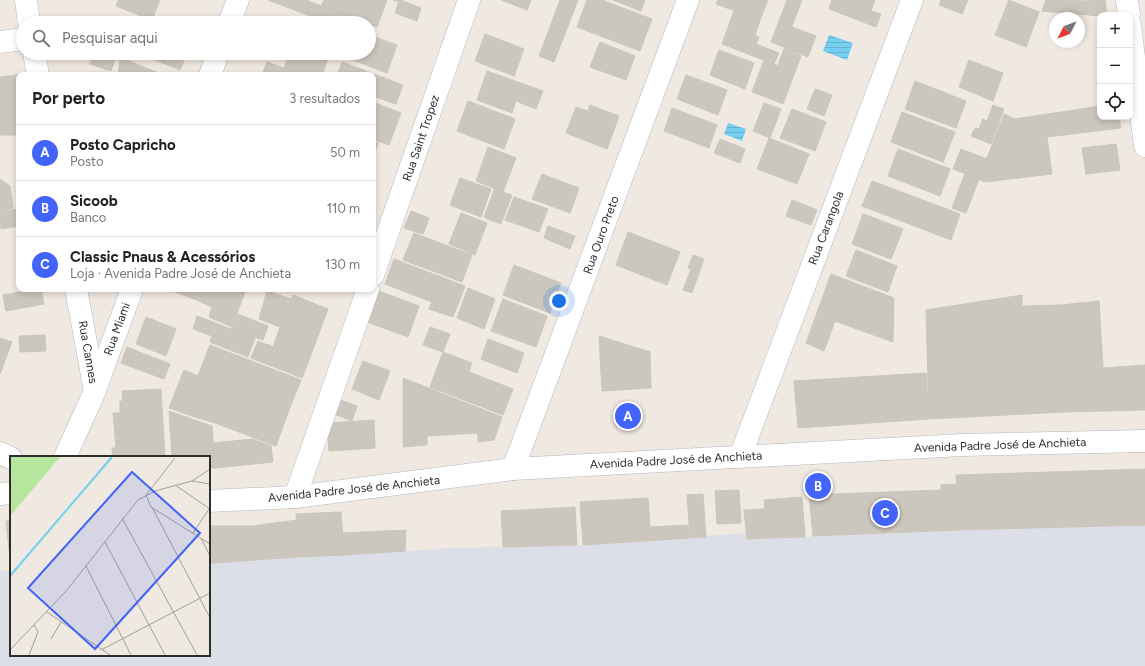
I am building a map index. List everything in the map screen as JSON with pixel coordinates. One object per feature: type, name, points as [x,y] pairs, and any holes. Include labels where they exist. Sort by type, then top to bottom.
[{"type":"street","points":[[26,0],[28,16]]},
{"type":"street","points":[[232,16],[238,0]]},
{"type":"street","name":"Rua Saint Tropez","points":[[376,266],[469,0]]},
{"type":"street","name":"Rua Ouro Preto","points":[[513,469],[688,0]]},
{"type":"street","name":"Rua Carangola","points":[[740,457],[912,0]]},
{"type":"street","points":[[1127,0],[1129,12]]},
{"type":"street","points":[[0,42],[16,40]]},
{"type":"street","points":[[1133,48],[1145,146]]},
{"type":"street","points":[[35,60],[37,72]]},
{"type":"street","points":[[211,72],[215,60]]},
{"type":"street","name":"Rua Cannes","points":[[65,456],[95,391],[77,292]]},
{"type":"street","name":"Rua Miami","points":[[95,391],[131,292]]},
{"type":"street","points":[[296,498],[367,292]]},
{"type":"street","name":"Avenida Padre José de Anchieta","points":[[210,501],[296,498],[513,469],[962,445],[1145,441]]},
{"type":"street","points":[[0,453],[10,458]]},
{"type":"shaded area","points":[[1145,525],[1145,666],[0,666],[0,571],[10,571],[10,656],[210,656],[210,563],[453,548],[583,545],[746,533],[747,539]]},
{"type":"water","points":[[829,35],[853,43],[847,60],[823,51]]},
{"type":"water","points":[[728,123],[746,129],[742,141],[724,134]]},
{"type":"building","points":[[118,0],[160,0],[154,16],[142,16],[116,6]]},
{"type":"building","points":[[268,0],[306,0],[348,16],[310,16]]},
{"type":"building","points":[[324,0],[354,0],[348,16],[321,6]]},
{"type":"building","points":[[354,0],[387,0],[377,27],[376,16],[348,16]]},
{"type":"building","points":[[393,0],[403,0],[421,8],[417,21],[395,13],[399,2]]},
{"type":"building","points":[[501,0],[531,0],[527,10]]},
{"type":"building","points":[[560,0],[578,0],[554,62],[539,56]]},
{"type":"building","points":[[587,0],[602,0],[652,19],[640,51],[577,27]]},
{"type":"building","points":[[613,0],[645,0],[641,11]]},
{"type":"building","points":[[718,0],[768,0],[760,20],[716,4]]},
{"type":"building","points":[[787,0],[802,0],[784,47],[771,42]]},
{"type":"building","points":[[832,0],[875,0],[871,11],[881,14],[876,27],[829,9]]},
{"type":"building","points":[[941,0],[968,0],[962,14],[939,5]]},
{"type":"building","points":[[1009,0],[1039,12],[1026,47],[995,35]]},
{"type":"building","points":[[1046,0],[1105,0],[1107,12],[1097,12],[1097,16],[1085,15],[1085,12],[1042,11]]},
{"type":"building","points":[[734,11],[760,20],[755,36],[759,37],[756,44],[779,53],[774,64],[722,44]]},
{"type":"building","points":[[792,27],[816,36],[808,57],[784,48]]},
{"type":"building","points":[[485,34],[524,49],[514,76],[475,61]]},
{"type":"building","points":[[376,38],[397,45],[387,73],[353,60],[376,60]]},
{"type":"building","points":[[600,42],[635,56],[626,80],[590,67]]},
{"type":"building","points":[[784,49],[801,56],[783,104],[766,97]]},
{"type":"building","points":[[719,50],[754,63],[745,89],[710,75]]},
{"type":"building","points":[[91,60],[115,60],[111,71],[90,64]]},
{"type":"building","points":[[120,60],[127,60],[146,68],[145,72],[118,72]]},
{"type":"building","points":[[155,60],[184,60],[180,70]]},
{"type":"building","points":[[287,60],[327,60],[323,72],[294,72],[284,68]]},
{"type":"building","points":[[764,60],[778,66],[766,97],[752,92]]},
{"type":"building","points":[[969,60],[1003,73],[993,101],[959,87]]},
{"type":"building","points":[[267,62],[294,72],[263,72]]},
{"type":"building","points":[[342,62],[369,72],[338,72]]},
{"type":"building","points":[[146,68],[156,72],[145,72]]},
{"type":"building","points":[[487,71],[543,91],[536,109],[516,101],[512,113],[477,100]]},
{"type":"building","points":[[16,75],[16,135],[0,135],[0,77]]},
{"type":"building","points":[[376,75],[403,85],[396,104],[376,97]]},
{"type":"building","points":[[686,75],[727,90],[718,115],[677,99]]},
{"type":"building","points":[[915,81],[966,101],[956,128],[905,109]]},
{"type":"building","points":[[815,89],[832,95],[824,116],[807,109]]},
{"type":"building","points":[[468,101],[515,119],[504,149],[457,131]]},
{"type":"building","points":[[376,103],[401,113],[389,145],[376,140]]},
{"type":"building","points":[[764,103],[781,109],[770,138],[753,131]]},
{"type":"building","points":[[590,105],[619,116],[607,149],[566,133],[576,107],[588,111]]},
{"type":"building","points":[[993,105],[1004,109],[991,144],[971,136],[975,128],[979,129],[983,119],[987,121]]},
{"type":"building","points":[[1097,106],[1097,120],[1120,120],[1121,128],[1047,137],[1052,174],[985,182],[979,179],[1004,114],[1015,119]]},
{"type":"building","points":[[672,108],[717,125],[709,148],[664,131]]},
{"type":"building","points":[[792,109],[826,122],[815,151],[780,138]]},
{"type":"building","points":[[902,112],[955,132],[943,162],[891,142]]},
{"type":"building","points":[[769,138],[809,154],[797,184],[757,169]]},
{"type":"building","points":[[720,139],[745,149],[740,163],[714,153]]},
{"type":"building","points":[[1116,144],[1120,170],[1086,174],[1082,148]]},
{"type":"building","points":[[488,147],[516,158],[503,192],[476,181]]},
{"type":"building","points":[[898,149],[950,169],[940,196],[888,176]]},
{"type":"building","points":[[961,149],[987,159],[979,179],[953,169]]},
{"type":"building","points":[[965,173],[979,179],[966,213],[952,208]]},
{"type":"building","points":[[542,174],[579,188],[570,213],[532,199]]},
{"type":"building","points":[[460,178],[491,189],[481,217],[450,205]]},
{"type":"building","points":[[0,179],[10,186],[13,208],[0,210]]},
{"type":"building","points":[[872,181],[960,214],[951,240],[862,206]]},
{"type":"building","points":[[495,188],[503,192],[492,221],[484,217]]},
{"type":"building","points":[[503,192],[512,195],[501,224],[492,221]]},
{"type":"building","points":[[514,197],[548,209],[539,232],[505,220]]},
{"type":"building","points":[[792,200],[817,210],[811,225],[786,216]]},
{"type":"building","points":[[16,209],[16,226],[1,229],[0,211]]},
{"type":"building","points":[[411,211],[429,218],[423,234],[404,228]]},
{"type":"building","points":[[461,213],[487,223],[475,255],[449,244]]},
{"type":"building","points":[[863,214],[903,229],[891,259],[852,244]]},
{"type":"building","points":[[548,226],[575,236],[570,249],[544,238]]},
{"type":"building","points":[[628,232],[680,252],[667,285],[616,265]]},
{"type":"building","points":[[414,233],[472,255],[462,282],[403,260]]},
{"type":"building","points":[[856,250],[897,266],[888,292],[846,276]]},
{"type":"building","points":[[693,255],[704,259],[692,293],[683,290],[691,269],[688,268]]},
{"type":"building","points":[[394,259],[465,286],[453,317],[429,309],[432,302],[385,284]]},
{"type":"building","points":[[514,265],[561,283],[550,313],[503,295]]},
{"type":"building","points":[[831,274],[894,298],[893,342],[835,321],[824,351],[806,343]]},
{"type":"building","points":[[468,288],[495,299],[484,329],[457,318]]},
{"type":"building","points":[[376,290],[419,306],[408,337],[364,321]]},
{"type":"building","points":[[20,292],[42,292],[44,304],[6,311],[3,295]]},
{"type":"building","points":[[175,292],[197,292],[194,299]]},
{"type":"building","points":[[197,292],[245,292],[232,327],[209,317],[212,307],[194,299]]},
{"type":"building","points":[[267,292],[291,299],[293,295],[328,309],[316,341],[259,319]]},
{"type":"building","points":[[1022,295],[1022,306],[1061,305],[1064,412],[929,419],[926,310]]},
{"type":"building","points":[[503,299],[547,316],[536,347],[491,331]]},
{"type":"building","points":[[1099,301],[1103,368],[1145,365],[1145,410],[1064,412],[1061,305]]},
{"type":"building","points":[[238,314],[268,326],[263,340],[232,329]]},
{"type":"building","points":[[197,316],[255,338],[248,357],[210,342],[212,336],[193,329]]},
{"type":"building","points":[[146,317],[176,329],[166,356],[136,344]]},
{"type":"building","points":[[280,327],[316,341],[309,360],[273,347]]},
{"type":"building","points":[[430,327],[450,334],[443,352],[423,345]]},
{"type":"building","points":[[45,335],[46,351],[20,352],[19,336]]},
{"type":"building","points":[[599,336],[650,352],[651,388],[602,391]]},
{"type":"building","points":[[0,338],[12,342],[0,374]]},
{"type":"building","points":[[488,339],[524,353],[517,373],[481,359]]},
{"type":"building","points":[[258,341],[309,360],[302,378],[251,358]]},
{"type":"building","points":[[210,345],[223,350],[211,380],[198,376]]},
{"type":"building","points":[[127,347],[170,364],[164,379],[121,363]]},
{"type":"building","points":[[223,350],[301,380],[289,410],[265,401],[257,421],[238,413],[244,394],[211,380]]},
{"type":"building","points":[[443,352],[472,363],[469,372],[513,389],[503,415],[430,387]]},
{"type":"building","points":[[363,361],[390,371],[379,400],[352,389]]},
{"type":"building","points":[[184,370],[198,376],[193,389],[204,393],[195,417],[169,408]]},
{"type":"building","points":[[926,373],[929,419],[798,428],[794,381]]},
{"type":"building","points":[[198,376],[228,387],[215,423],[195,417],[204,393],[193,389]]},
{"type":"building","points":[[403,378],[502,417],[494,440],[478,442],[478,433],[427,436],[427,445],[403,447]]},
{"type":"building","points":[[228,387],[244,394],[238,413],[257,421],[265,401],[289,410],[276,446],[215,423]]},
{"type":"building","points":[[161,389],[165,456],[113,456],[112,448],[116,448],[113,413],[120,413],[120,401],[123,401],[122,391]]},
{"type":"building","points":[[334,398],[357,406],[352,421],[329,412]]},
{"type":"building","points":[[169,411],[212,426],[215,468],[210,468],[210,456],[172,456]]},
{"type":"building","points":[[374,420],[375,448],[329,451],[327,423]]},
{"type":"building","points":[[253,439],[271,446],[273,462],[215,468],[213,443]]},
{"type":"building","points":[[1145,469],[1145,525],[959,530],[956,475]]},
{"type":"building","points":[[957,484],[959,530],[813,536],[809,495],[941,490],[941,485]]},
{"type":"building","points":[[739,490],[741,523],[717,524],[715,491]]},
{"type":"building","points":[[703,494],[706,537],[690,538],[687,495]]},
{"type":"building","points":[[802,497],[805,537],[767,538],[764,500]]},
{"type":"building","points":[[648,498],[650,527],[688,525],[689,538],[583,545],[580,502]]},
{"type":"building","points":[[575,507],[577,545],[541,546],[539,509]]},
{"type":"building","points":[[539,509],[541,546],[503,547],[501,511]]},
{"type":"building","points":[[765,509],[767,538],[747,539],[744,510]]},
{"type":"building","points":[[341,512],[344,555],[298,557],[296,514]]},
{"type":"building","points":[[297,520],[298,557],[255,560],[252,526]]},
{"type":"building","points":[[6,521],[10,521],[10,559]]},
{"type":"building","points":[[210,526],[211,526],[214,563],[210,563]]},
{"type":"building","points":[[211,526],[252,526],[255,560],[214,563]]},
{"type":"building","points":[[406,530],[405,551],[344,555],[342,533]]},
{"type":"place","name":"Posto Capricho","points":[[628,416]]},
{"type":"place","name":"Sicoob","points":[[818,486]]},
{"type":"place","name":"Classic Pnaus & Acessórios","points":[[885,513]]}]
